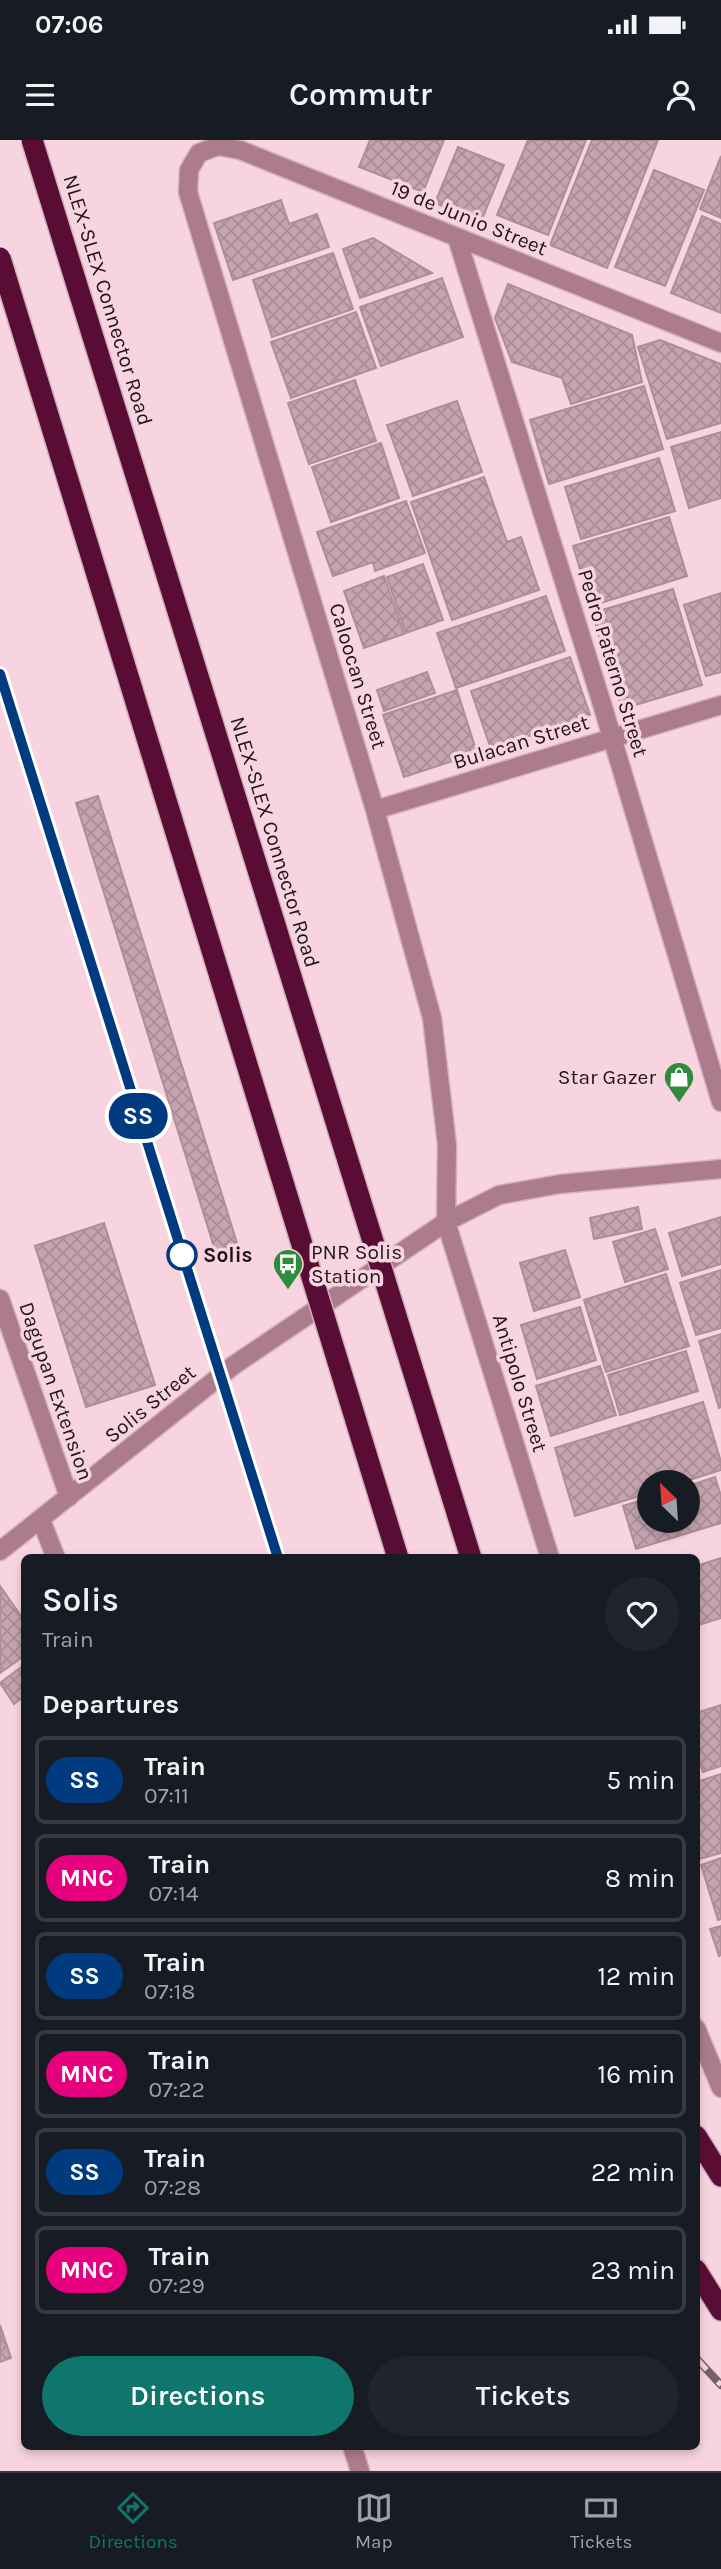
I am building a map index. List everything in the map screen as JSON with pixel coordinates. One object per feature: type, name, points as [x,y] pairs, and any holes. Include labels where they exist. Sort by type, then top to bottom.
[{"type":"highway","name":"NLEX-SLEX Connector Road","points":[[32,140],[470,1554]]},
{"type":"highway","points":[[0,258],[397,1554]]},
{"type":"highway","points":[[700,2142],[721,2176]]},
{"type":"highway","points":[[700,2276],[721,2310]]},
{"type":"street","name":"19 de Junio Street","points":[[199,153],[218,146],[240,150],[721,343]]},
{"type":"street","name":"Caloocan Street","points":[[199,153],[189,170],[188,192],[375,810],[432,1017],[447,1145],[446,1222]]},
{"type":"street","name":"Pedro Paterno Street","points":[[457,238],[612,737],[721,1102]]},
{"type":"street","name":"Bulacan Street","points":[[375,810],[721,705]]},
{"type":"street","name":"Solis Street","points":[[0,1552],[234,1365],[446,1222],[499,1195],[560,1184],[721,1169]]},
{"type":"street","name":"Antipolo Street","points":[[446,1222],[549,1554]]},
{"type":"street","name":"Dagupan Extension","points":[[0,1299],[69,1497]]},
{"type":"street","points":[[41,1520],[54,1554]]},
{"type":"street","points":[[700,2038],[721,2088]]},
{"type":"street","points":[[353,2450],[360,2471]]},
{"type":"building","points":[[370,140],[444,140],[423,192],[359,167]]},
{"type":"building","points":[[528,140],[586,140],[548,235],[497,215]]},
{"type":"building","points":[[592,140],[658,140],[607,268],[550,245]]},
{"type":"building","points":[[458,147],[504,165],[481,222],[435,203]]},
{"type":"building","points":[[721,156],[721,218],[700,209]]},
{"type":"building","points":[[654,170],[704,190],[665,286],[615,267]]},
{"type":"building","points":[[281,200],[289,224],[317,214],[329,247],[233,280],[214,223]]},
{"type":"building","points":[[702,216],[721,224],[721,313],[671,293]]},
{"type":"building","points":[[373,238],[432,273],[360,298],[343,249]]},
{"type":"building","points":[[333,253],[353,309],[272,337],[253,280]]},
{"type":"building","points":[[442,278],[463,337],[381,366],[360,307]]},
{"type":"building","points":[[508,284],[632,335],[642,382],[571,404],[562,378],[512,362],[495,318]]},
{"type":"building","points":[[356,312],[376,368],[291,398],[271,342]]},
{"type":"building","points":[[660,340],[721,364],[721,423],[667,439],[638,347]]},
{"type":"building","points":[[355,380],[376,441],[309,464],[288,403]]},
{"type":"building","points":[[644,386],[663,449],[549,484],[530,420]]},
{"type":"building","points":[[457,401],[482,472],[413,496],[387,425]]},
{"type":"building","points":[[721,432],[721,498],[689,508],[671,447]]},
{"type":"building","points":[[381,443],[399,498],[331,522],[312,467]]},
{"type":"building","points":[[659,458],[675,511],[581,539],[565,487]]},
{"type":"building","points":[[484,477],[507,542],[521,537],[539,590],[452,620],[411,502]]},
{"type":"building","points":[[406,501],[425,553],[375,571],[373,562],[333,576],[317,532]]},
{"type":"building","points":[[669,517],[687,576],[591,606],[573,546]]},
{"type":"building","points":[[423,564],[443,620],[406,633],[387,577]]},
{"type":"building","points":[[384,576],[404,634],[364,648],[344,591]]},
{"type":"building","points":[[673,589],[702,685],[622,709],[592,613]]},
{"type":"building","points":[[721,593],[721,672],[706,676],[684,605]]},
{"type":"building","points":[[546,596],[565,651],[456,688],[437,633]]},
{"type":"building","points":[[570,657],[590,715],[491,749],[471,691]]},
{"type":"building","points":[[427,672],[435,693],[384,711],[377,690]]},
{"type":"building","points":[[457,690],[477,753],[404,777],[383,715]]},
{"type":"building","points":[[98,796],[241,1256],[219,1263],[76,803]]},
{"type":"building","points":[[638,1207],[642,1229],[594,1239],[590,1218]]},
{"type":"building","points":[[721,1217],[721,1264],[682,1276],[669,1233]]},
{"type":"building","points":[[104,1223],[155,1385],[86,1407],[35,1246]]},
{"type":"building","points":[[655,1229],[668,1269],[625,1282],[613,1242]]},
{"type":"building","points":[[565,1250],[580,1297],[534,1311],[520,1263]]},
{"type":"building","points":[[721,1270],[721,1328],[696,1335],[680,1283]]},
{"type":"building","points":[[666,1274],[689,1346],[606,1372],[584,1300]]},
{"type":"building","points":[[580,1307],[596,1360],[537,1379],[521,1325]]},
{"type":"building","points":[[721,1334],[721,1407],[719,1408],[699,1341]]},
{"type":"building","points":[[686,1351],[698,1391],[620,1415],[608,1375]]},
{"type":"building","points":[[600,1366],[616,1415],[551,1436],[536,1386]]},
{"type":"building","points":[[703,1402],[721,1470],[700,1477],[700,1470],[637,1470],[637,1497],[575,1516],[555,1448]]},
{"type":"building","points":[[715,1477],[721,1496],[721,1523],[700,1529],[700,1482]]},
{"type":"building","points":[[637,1502],[637,1533],[688,1533],[636,1549],[623,1506]]},
{"type":"building","points":[[721,1558],[721,1618],[700,1625],[700,1565]]},
{"type":"building","points":[[0,1586],[21,1616],[21,1658],[0,1673]]},
{"type":"building","points":[[21,1667],[21,1698],[14,1704],[0,1683]]},
{"type":"building","points":[[721,1705],[721,1766],[703,1772],[700,1763],[700,1712]]},
{"type":"building","points":[[721,1774],[721,1853],[700,1859],[700,1781]]},
{"type":"building","points":[[721,1858],[721,1919],[718,1920],[701,1865]]},
{"type":"building","points":[[721,1926],[721,1955],[719,1956],[710,1929]]},
{"type":"building","points":[[0,2325],[11,2358],[0,2362]]},
{"type":"railway","points":[[700,2362],[721,2385]]},
{"type":"train","name":"SS","points":[[0,674],[277,1554]]},
{"type":"place","name":"Star Gazer","points":[[679,1104]]},
{"type":"place","name":"Solis","points":[[182,1255]]},
{"type":"place","name":"PNR Solis Station","points":[[288,1291]]}]
